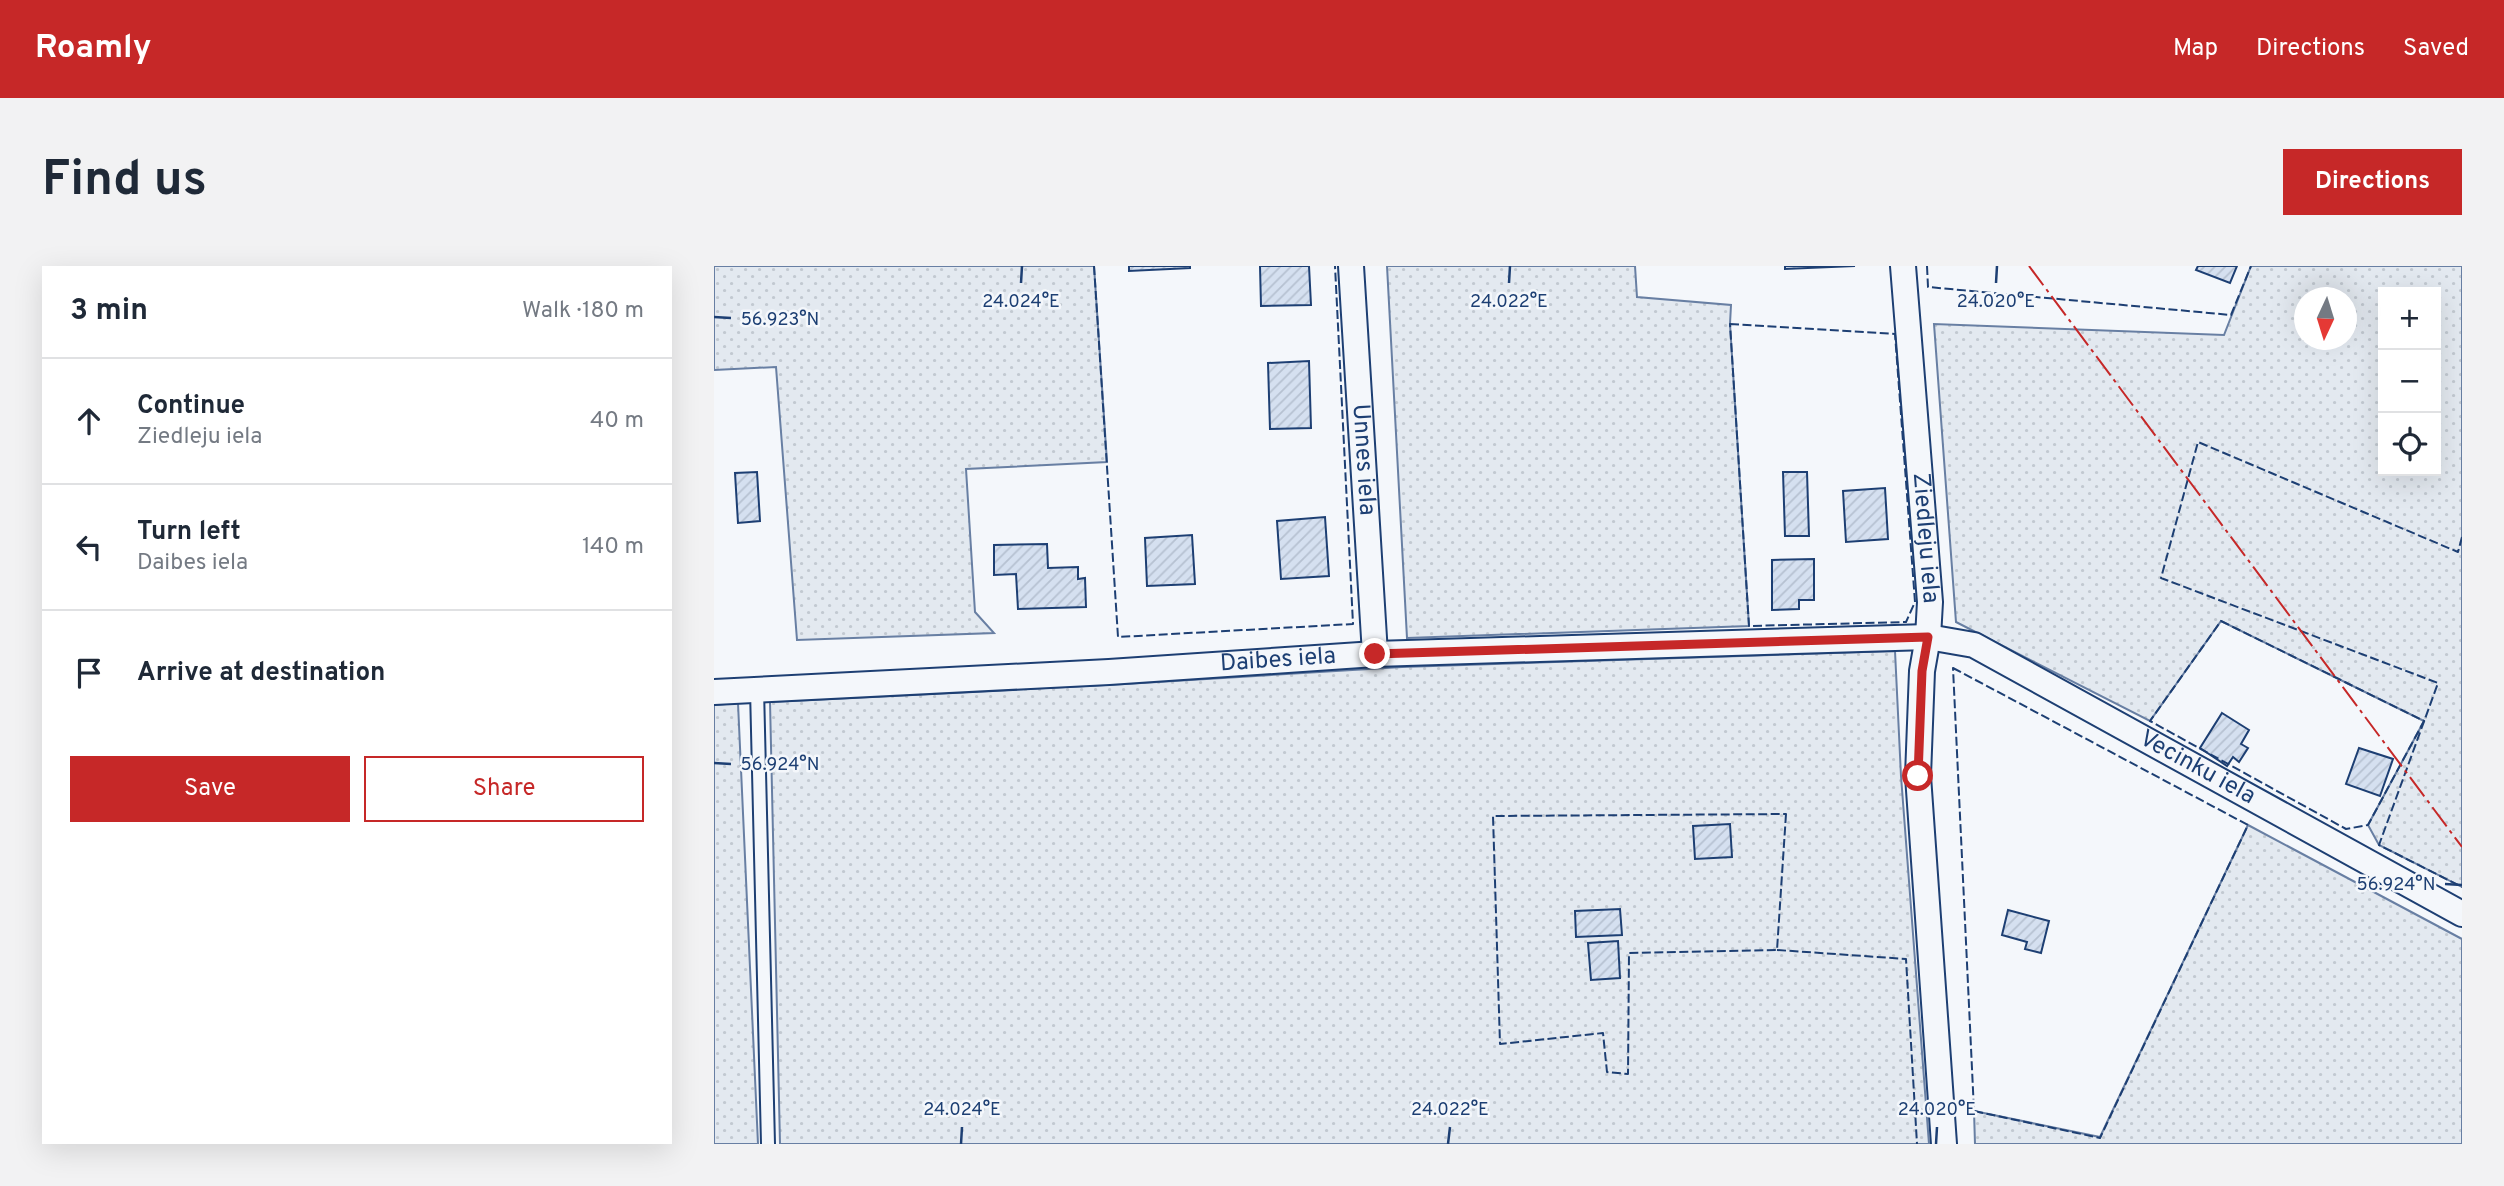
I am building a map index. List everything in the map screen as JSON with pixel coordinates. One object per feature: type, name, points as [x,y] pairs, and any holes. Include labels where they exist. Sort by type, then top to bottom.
[{"type":"street","name":"Unnes iela","points":[[1351,266],[1375,654]]},
{"type":"street","name":"Ziedleju iela","points":[[1903,266],[1930,602],[1922,671],[1918,776],[1944,1144]]},
{"type":"street","name":"Daibes iela","points":[[714,692],[1375,654],[1928,637]]},
{"type":"street","name":"Vecinku iela","points":[[1928,637],[1974,645],[2462,914]]},
{"type":"lane","points":[[757,689],[768,1144]]},
{"type":"shaded area","points":[[714,266],[1094,266],[1107,462],[966,469],[975,612],[994,633],[797,640],[776,367],[714,370]]},
{"type":"shaded area","points":[[1387,266],[1635,266],[1637,297],[1731,305],[1749,626],[1407,638]]},
{"type":"shaded area","points":[[2251,266],[2462,266],[2462,887],[2379,845],[2368,825],[2424,721],[2221,621],[2150,721],[1956,622],[1934,324],[2224,335]]},
{"type":"shaded area","points":[[1895,651],[1901,776],[1929,1144],[780,1144],[770,702],[1402,667]]},
{"type":"shaded area","points":[[738,703],[758,1144],[714,1144],[714,705]]},
{"type":"shaded area","points":[[2248,825],[2462,939],[2462,1144],[1975,1144],[1974,1111],[2100,1137]]},
{"type":"building","points":[[1129,266],[1190,266],[1190,268],[1129,271]]},
{"type":"building","points":[[1260,266],[1309,266],[1311,305],[1261,306]]},
{"type":"building","points":[[1785,266],[1855,266],[1785,269]]},
{"type":"building","points":[[2198,266],[2237,266],[2230,283],[2196,270]]},
{"type":"building","points":[[1309,361],[1311,428],[1270,429],[1268,363]]},
{"type":"building","points":[[757,472],[760,521],[738,523],[735,473]]},
{"type":"building","points":[[1783,472],[1807,472],[1809,536],[1785,536]]},
{"type":"building","points":[[1885,488],[1888,539],[1846,542],[1843,491]]},
{"type":"building","points":[[1325,517],[1329,576],[1281,579],[1277,521]]},
{"type":"building","points":[[1192,535],[1195,584],[1147,586],[1145,538]]},
{"type":"building","points":[[1047,544],[1048,568],[1078,567],[1078,579],[1085,578],[1086,607],[1018,609],[1016,574],[994,575],[994,545]]},
{"type":"building","points":[[1814,559],[1814,600],[1799,600],[1799,609],[1772,610],[1772,560]]},
{"type":"building","points":[[2222,713],[2249,730],[2241,744],[2248,748],[2239,762],[2233,757],[2227,766],[2200,748]]},
{"type":"building","points":[[2359,748],[2393,759],[2380,796],[2346,784]]},
{"type":"building","points":[[1730,824],[1732,857],[1695,859],[1693,826]]},
{"type":"building","points":[[1620,909],[1622,935],[1576,937],[1575,911]]},
{"type":"building","points":[[2008,910],[2049,921],[2041,953],[2025,949],[2027,942],[2002,935]]},
{"type":"building","points":[[1618,941],[1620,978],[1591,980],[1588,943]]},
{"type":"fence","points":[[1094,266],[1118,637],[1353,624],[1335,266]]},
{"type":"fence","points":[[1927,266],[1928,287],[2231,315],[2251,266]]},
{"type":"fence","points":[[1730,324],[1895,334],[1915,602],[1906,622],[1749,626],[1730,324]]},
{"type":"fence","points":[[2462,537],[2458,552],[2198,442],[2161,578],[2438,683],[2379,845],[2462,887]]},
{"type":"fence","points":[[2221,621],[2424,721],[2368,825],[2346,829],[2150,721],[2221,621]]},
{"type":"fence","points":[[1953,668],[2248,825],[2100,1138],[1974,1111],[1953,668]]},
{"type":"fence","points":[[1786,814],[1777,950],[1629,953],[1628,1074],[1607,1072],[1603,1033],[1500,1044],[1493,816],[1786,814]]},
{"type":"fence","points":[[1777,950],[1906,959],[1917,1144]]},
{"type":"power","points":[[2029,266],[2462,847]]},
{"type":"route","points":[[1375,654],[1928,637],[1922,671],[1918,776]]}]
